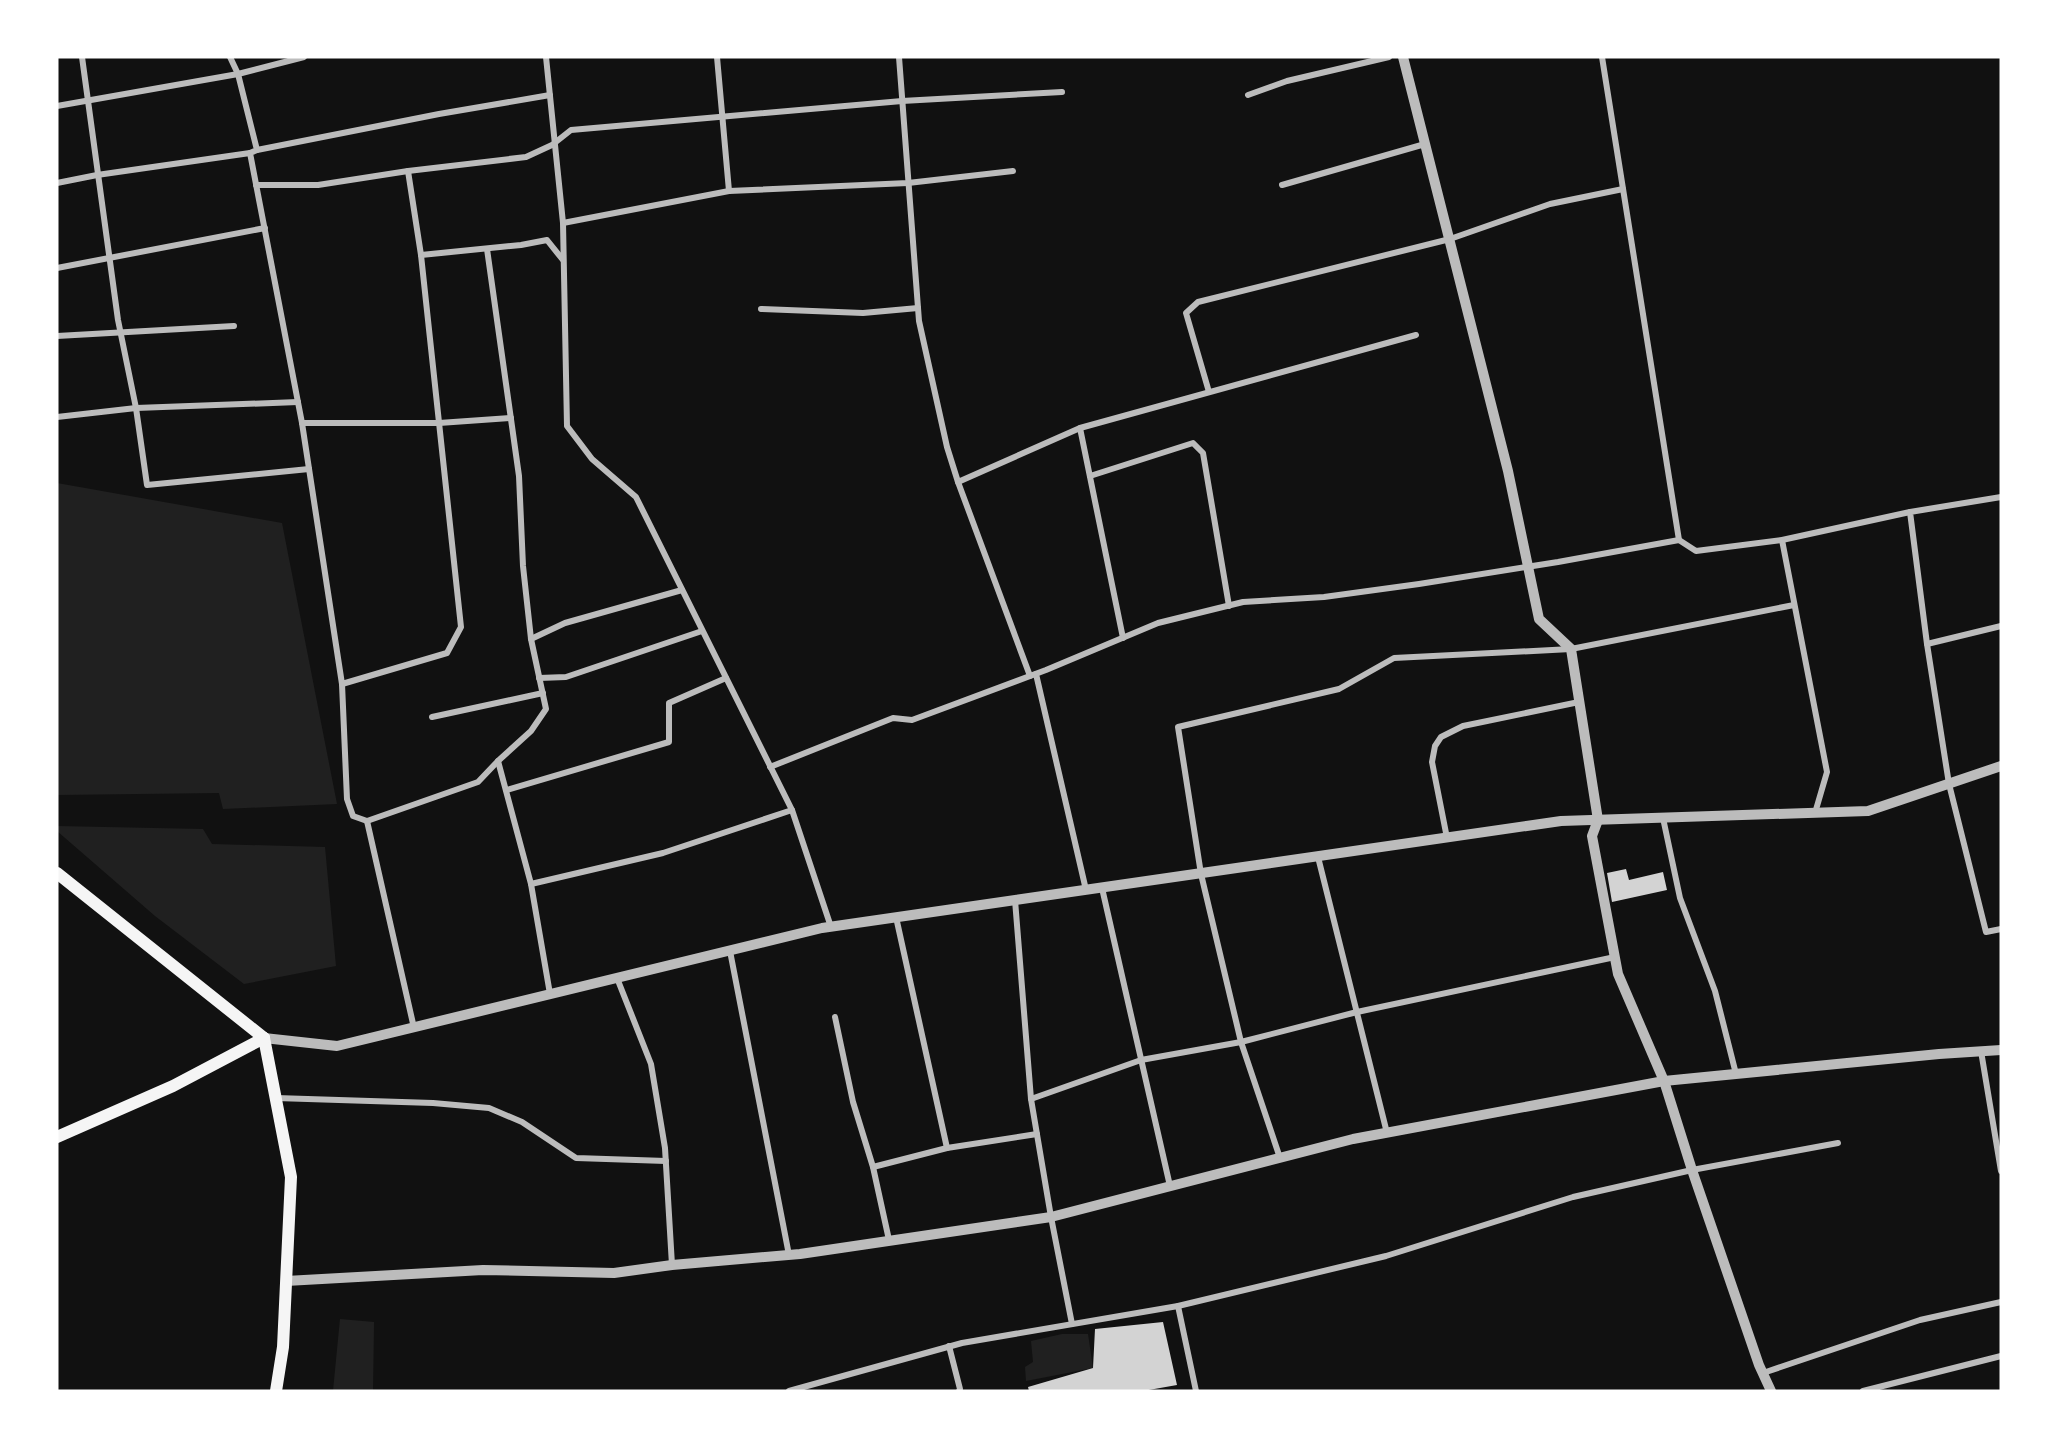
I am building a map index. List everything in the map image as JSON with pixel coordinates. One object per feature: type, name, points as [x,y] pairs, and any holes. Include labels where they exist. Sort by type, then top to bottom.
[{"type":"main road","points":[[57,873],[264,1038],[291,1177],[283,1347],[276,1391]]},
{"type":"main road","points":[[57,1137],[172,1086],[264,1038]]},
{"type":"street","points":[[82,57],[120,331],[136,408],[147,485],[309,468]]},
{"type":"street","points":[[230,57],[238,74],[257,150]]},
{"type":"street","points":[[57,106],[238,74],[304,57]]},
{"type":"street","points":[[546,57],[563,223],[567,426],[592,459],[636,497],[792,810],[831,927]]},
{"type":"street","points":[[717,57],[729,191]]},
{"type":"street","points":[[899,57],[918,308],[947,447],[958,482],[1033,675],[1086,890]]},
{"type":"street","points":[[1248,95],[1287,81],[1389,57]]},
{"type":"street","points":[[1403,57],[1508,471],[1539,619],[1571,649],[1598,820],[1592,836],[1618,974],[1664,1081],[1692,1170],[1771,1391]]},
{"type":"street","points":[[1602,57],[1680,540]]},
{"type":"street","points":[[256,185],[318,186],[408,171],[526,157],[555,142],[571,130],[902,101],[1062,92]]},
{"type":"street","points":[[57,183],[250,153],[439,114],[550,95]]},
{"type":"street","points":[[1282,185],[1426,144]]},
{"type":"street","points":[[250,153],[302,423],[342,684],[347,799],[353,816],[367,821],[478,783],[531,731],[546,709],[531,639],[523,566],[519,476],[487,249]]},
{"type":"street","points":[[342,684],[447,653],[461,627],[420,255],[408,171]]},
{"type":"street","points":[[563,223],[729,191],[908,183],[1013,171]]},
{"type":"street","points":[[1209,392],[1186,313],[1198,302],[1450,239],[1550,204],[1623,189]]},
{"type":"street","points":[[57,268],[265,228]]},
{"type":"street","points":[[420,255],[487,249],[547,240],[564,260]]},
{"type":"street","points":[[761,309],[863,313],[918,308]]},
{"type":"street","points":[[57,336],[234,326]]},
{"type":"street","points":[[958,482],[1080,428],[1416,335]]},
{"type":"street","points":[[57,417],[136,408],[298,402]]},
{"type":"street","points":[[302,423],[439,423],[511,418]]},
{"type":"street","points":[[1080,428],[1123,638]]},
{"type":"street","points":[[1090,476],[1193,443],[1203,453],[1229,606]]},
{"type":"street","points":[[770,767],[893,718],[912,720],[1033,675],[1158,623],[1243,602],[1324,597],[1419,584],[1680,540],[1696,551],[1782,540],[1910,512],[2001,497]]},
{"type":"street","points":[[1910,512],[1927,644],[1949,784],[1986,932],[2001,929]]},
{"type":"street","points":[[1782,540],[1827,772],[1815,813]]},
{"type":"street","points":[[531,639],[564,623],[682,590]]},
{"type":"street","points":[[1280,1158],[1241,1042],[1201,874],[1178,727],[1339,688],[1394,657],[1571,649],[1794,605]]},
{"type":"street","points":[[1927,644],[2001,626]]},
{"type":"street","points":[[539,678],[566,677],[702,631]]},
{"type":"street","points":[[507,790],[669,742],[669,703],[726,678]]},
{"type":"street","points":[[432,717],[543,693]]},
{"type":"street","points":[[1447,838],[1432,762],[1435,746],[1441,737],[1463,726],[1579,702]]},
{"type":"street","points":[[498,761],[531,884],[550,994]]},
{"type":"street","points":[[264,1038],[337,1046],[831,927],[1447,838],[1561,822],[1868,812],[2001,766]]},
{"type":"street","points":[[531,884],[663,853],[792,810]]},
{"type":"street","points":[[1663,818],[1680,898],[1715,991],[1736,1074]]},
{"type":"street","points":[[367,821],[414,1028]]},
{"type":"street","points":[[1318,857],[1387,1133]]},
{"type":"street","points":[[1102,888],[1170,1186]]},
{"type":"street","points":[[1015,900],[1031,1099],[1072,1324]]},
{"type":"street","points":[[896,917],[947,1148]]},
{"type":"street","points":[[730,951],[789,1255]]},
{"type":"street","points":[[1031,1099],[1141,1060],[1241,1042],[1357,1012],[1615,957]]},
{"type":"street","points":[[617,978],[651,1065],[666,1161],[672,1265]]},
{"type":"street","points":[[835,1017],[853,1102],[873,1167],[889,1240]]},
{"type":"street","points":[[286,1281],[483,1270],[614,1273],[672,1265],[789,1255],[1051,1217],[1353,1139],[1664,1081],[2001,1050]]},
{"type":"street","points":[[1981,1051],[2001,1171]]},
{"type":"street","points":[[276,1098],[433,1103],[489,1108],[522,1122],[576,1158],[666,1161]]},
{"type":"street","points":[[873,1167],[947,1148],[1037,1134]]},
{"type":"street","points":[[789,1391],[949,1346],[1178,1306],[1386,1256],[1573,1197],[1692,1170],[1838,1143]]},
{"type":"street","points":[[1763,1373],[1920,1320],[2001,1302]]},
{"type":"street","points":[[1178,1306],[1196,1391]]},
{"type":"street","points":[[949,1346],[959,1391]]},
{"type":"street","points":[[1863,1391],[2001,1356]]},
{"type":"shaded area","points":[[57,483],[282,523],[337,804],[223,809],[219,793],[57,795]]},
{"type":"shaded area","points":[[57,826],[203,829],[212,844],[325,847],[336,966],[244,984],[155,916],[57,831]]},
{"type":"shaded area","points":[[340,1319],[374,1322],[373,1391],[333,1391]]},
{"type":"shaded area","points":[[1062,1334],[1088,1334],[1093,1368],[1026,1381],[1025,1367],[1033,1362],[1031,1341]]},
{"type":"building","points":[[1626,869],[1629,880],[1663,872],[1667,890],[1612,902],[1607,873]]},
{"type":"building","points":[[1163,1322],[1177,1385],[1143,1391],[1029,1391],[1028,1387],[1093,1368],[1095,1329]]}]
